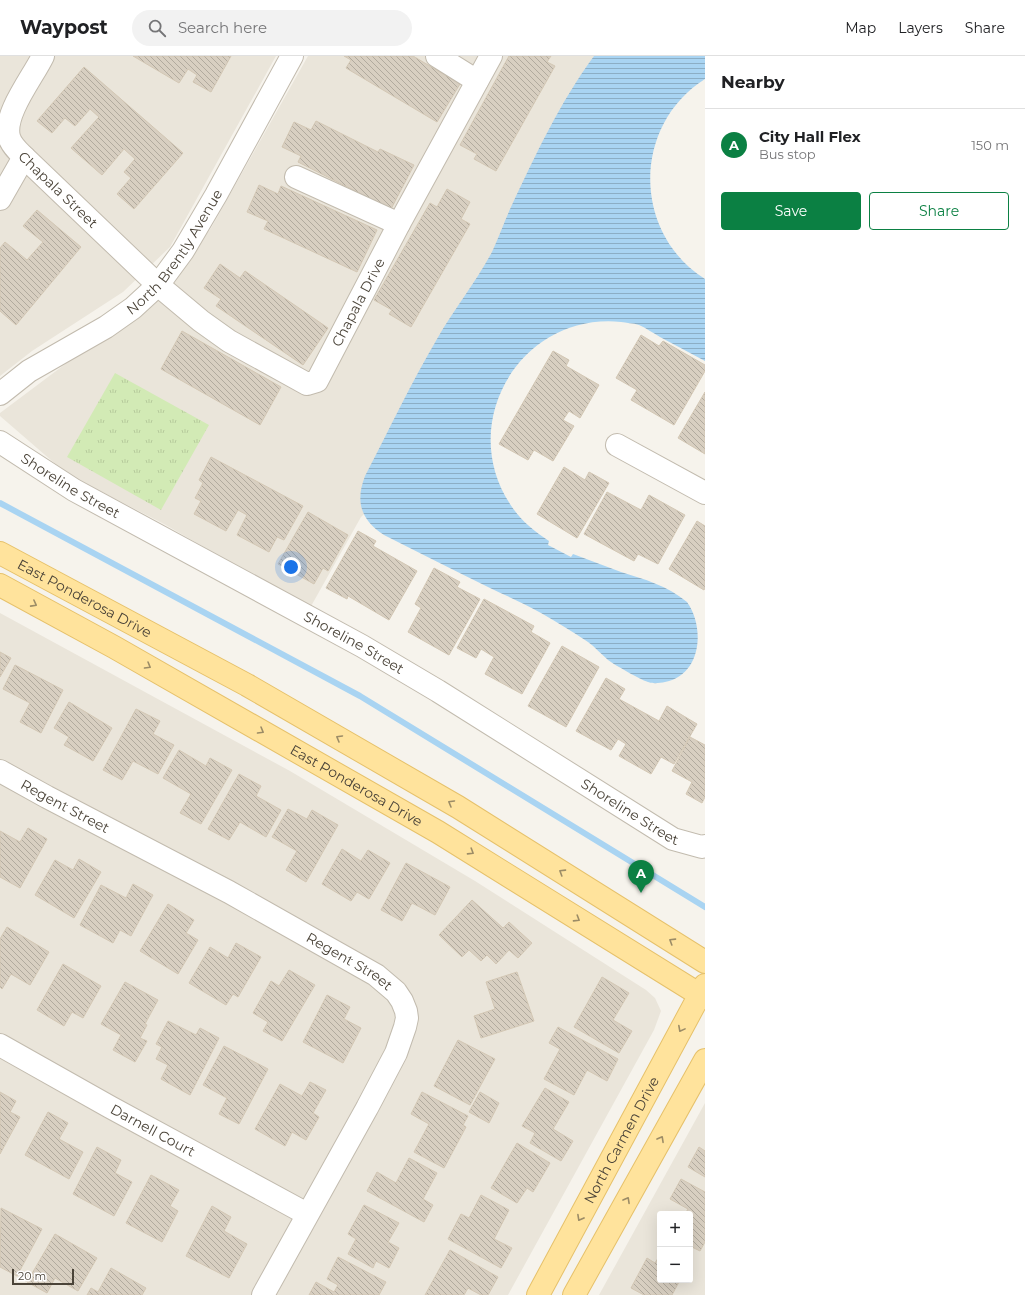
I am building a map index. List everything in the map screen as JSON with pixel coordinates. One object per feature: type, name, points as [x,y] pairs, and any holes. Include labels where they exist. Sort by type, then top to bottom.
[{"type":"main road","name":"East Ponderosa Drive","points":[[0,553],[247,685],[458,807],[705,962]]},
{"type":"main road","name":"East Ponderosa Drive","points":[[0,585],[114,647],[431,828],[703,993]]},
{"type":"main road","name":"North Carmen Drive","points":[[538,1295],[703,993]]},
{"type":"main road","points":[[574,1295],[705,1060]]},
{"type":"street","name":"Chapala Street","points":[[43,56],[12,113],[8,125],[9,138],[24,157],[158,284]]},
{"type":"street","name":"North Brently Avenue","points":[[0,394],[29,371],[106,327],[133,308],[158,284],[183,251],[216,195],[292,56]]},
{"type":"street","points":[[437,56],[477,81]]},
{"type":"street","name":"Chapala Drive","points":[[158,284],[200,320],[229,341],[307,384],[316,381],[399,224],[491,56]]},
{"type":"street","points":[[0,198],[24,157]]},
{"type":"street","points":[[296,177],[399,224]]},
{"type":"street","name":"Shoreline Street","points":[[0,442],[74,490],[362,646],[432,687],[673,839],[702,847],[705,846]]},
{"type":"street","points":[[617,445],[705,493]]},
{"type":"street","name":"Regent Street","points":[[0,771],[229,892],[376,975],[396,992],[402,1001],[407,1018],[396,1052],[367,1108],[263,1295]]},
{"type":"street","name":"Darnell Court","points":[[0,1045],[308,1214]]},
{"type":"shaded area","points":[[0,56],[276,56],[170,247],[123,292],[32,351],[0,376]]},
{"type":"shaded area","points":[[308,56],[644,56],[370,508],[361,517],[310,608],[164,524],[67,474],[0,416],[0,413],[80,353],[153,305],[211,228]]},
{"type":"shaded area","points":[[0,613],[290,771],[475,881],[646,990],[655,998],[661,1011],[654,1030],[508,1295],[0,1295]]},
{"type":"shaded area","points":[[705,1103],[705,1295],[599,1295]]},
{"type":"green space","points":[[115,373],[209,425],[161,510],[67,457]]},
{"type":"water","points":[[594,56],[705,56],[705,79],[681,99],[664,123],[654,150],[650,179],[654,208],[664,235],[681,259],[705,279],[705,361],[639,325],[634,324],[621,322],[586,324],[554,335],[528,353],[508,378],[495,407],[491,439],[495,472],[510,504],[528,525],[549,541],[548,545],[571,557],[573,554],[656,584],[680,596],[687,602],[693,612],[696,624],[698,636],[697,649],[687,670],[677,678],[659,683],[648,682],[621,668],[608,660],[588,642],[559,623],[535,610],[384,535],[365,517],[361,502],[362,485],[365,476],[409,390],[427,356],[492,252],[511,207],[549,130],[570,92]]},
{"type":"building","points":[[133,56],[231,56],[211,92],[193,82],[197,75],[188,69],[179,83]]},
{"type":"building","points":[[344,56],[413,56],[460,84],[437,122],[346,68],[351,60]]},
{"type":"building","points":[[509,56],[551,56],[547,62],[555,66],[496,171],[474,159],[477,154],[460,145]]},
{"type":"building","points":[[84,67],[183,153],[134,209],[117,194],[131,178],[124,172],[135,159],[124,149],[102,175],[71,148],[99,117],[90,109],[75,126],[65,118],[52,133],[37,121]]},
{"type":"building","points":[[316,121],[378,152],[380,149],[414,165],[391,209],[298,162],[301,156],[282,147],[294,122],[311,130]]},
{"type":"building","points":[[259,185],[278,194],[281,186],[377,230],[357,272],[264,229],[268,221],[247,212]]},
{"type":"building","points":[[447,189],[470,202],[461,219],[470,224],[411,327],[389,314],[392,310],[374,300],[430,203],[437,207]]},
{"type":"building","points":[[37,210],[81,247],[16,325],[0,311],[0,248],[5,242],[27,260],[43,242],[23,226]]},
{"type":"building","points":[[220,264],[240,278],[245,271],[328,328],[303,365],[216,306],[221,299],[204,288]]},
{"type":"building","points":[[182,331],[281,387],[260,425],[161,369]]},
{"type":"building","points":[[641,335],[659,346],[663,341],[705,365],[705,371],[674,425],[631,400],[637,390],[616,378]]},
{"type":"building","points":[[553,351],[569,360],[566,366],[599,385],[580,418],[569,411],[563,420],[574,426],[553,461],[534,450],[528,460],[499,444]]},
{"type":"building","points":[[705,392],[705,454],[678,438]]},
{"type":"building","points":[[211,457],[303,506],[284,540],[277,537],[269,552],[237,535],[247,515],[238,510],[226,531],[194,514],[201,501],[195,498],[203,483],[199,480]]},
{"type":"building","points":[[564,467],[585,480],[589,472],[609,483],[577,538],[537,514]]},
{"type":"building","points":[[607,492],[641,510],[649,495],[685,515],[658,564],[638,554],[634,561],[584,534]]},
{"type":"building","points":[[308,512],[348,535],[328,571],[323,568],[314,584],[278,564]]},
{"type":"building","points":[[697,521],[705,526],[704,590],[669,569]]},
{"type":"building","points":[[358,531],[376,541],[373,546],[417,571],[389,620],[348,596],[347,599],[326,588]]},
{"type":"building","points":[[434,568],[460,582],[457,587],[480,599],[449,655],[408,632],[421,608],[415,604]]},
{"type":"building","points":[[484,599],[534,626],[531,632],[550,643],[522,694],[485,674],[494,657],[481,649],[476,658],[457,648]]},
{"type":"building","points":[[562,646],[599,667],[566,727],[528,706]]},
{"type":"building","points":[[0,652],[11,658],[0,677]]},
{"type":"building","points":[[15,665],[63,690],[41,733],[20,722],[30,703],[3,689]]},
{"type":"building","points":[[606,678],[625,689],[619,699],[659,721],[667,706],[697,724],[674,764],[661,757],[651,774],[619,756],[626,744],[618,739],[611,750],[576,731]]},
{"type":"building","points":[[69,702],[112,728],[93,761],[64,745],[69,737],[54,728]]},
{"type":"building","points":[[136,709],[160,721],[153,734],[174,745],[158,774],[133,761],[122,780],[103,770]]},
{"type":"building","points":[[690,737],[705,745],[705,797],[702,803],[686,794],[692,782],[672,771]]},
{"type":"building","points":[[179,750],[206,766],[210,758],[232,770],[201,824],[180,813],[191,794],[163,778]]},
{"type":"building","points":[[239,774],[261,786],[256,796],[281,810],[266,837],[240,822],[229,840],[208,829]]},
{"type":"building","points":[[288,809],[307,819],[312,810],[338,825],[306,882],[286,870],[297,851],[272,837]]},
{"type":"building","points":[[28,828],[47,839],[20,888],[0,877],[0,831],[20,842]]},
{"type":"building","points":[[342,849],[361,861],[368,850],[390,863],[369,899],[357,892],[351,901],[322,884]]},
{"type":"building","points":[[79,859],[101,872],[74,918],[35,895],[55,860],[73,870]]},
{"type":"building","points":[[406,863],[450,887],[435,915],[412,903],[402,921],[381,910]]},
{"type":"building","points":[[133,884],[153,895],[131,936],[120,930],[113,943],[80,925],[101,885],[126,898]]},
{"type":"building","points":[[472,900],[503,928],[509,922],[532,943],[518,958],[509,950],[496,964],[487,955],[481,961],[469,950],[462,957],[439,935]]},
{"type":"building","points":[[168,904],[194,920],[186,933],[198,940],[178,974],[140,951]]},
{"type":"building","points":[[7,927],[49,952],[30,985],[11,974],[2,989],[0,987],[0,939]]},
{"type":"building","points":[[236,943],[261,957],[238,997],[233,994],[226,1005],[189,983],[210,947],[228,958]]},
{"type":"building","points":[[63,964],[101,986],[83,1018],[72,1012],[64,1026],[37,1010]]},
{"type":"building","points":[[289,970],[315,985],[282,1041],[263,1031],[268,1022],[253,1013],[271,981],[279,986]]},
{"type":"building","points":[[517,972],[534,1021],[481,1038],[474,1016],[495,1009],[486,982]]},
{"type":"building","points":[[602,977],[629,993],[613,1020],[632,1031],[619,1053],[574,1027]]},
{"type":"building","points":[[125,982],[158,1000],[145,1024],[147,1025],[140,1038],[147,1041],[135,1062],[113,1050],[121,1035],[101,1024]]},
{"type":"building","points":[[327,995],[350,1007],[344,1019],[361,1028],[343,1063],[303,1042]]},
{"type":"building","points":[[168,1021],[196,1035],[200,1028],[219,1038],[190,1095],[161,1079],[168,1065],[156,1059],[162,1047],[156,1044]]},
{"type":"building","points":[[558,1027],[618,1059],[607,1081],[587,1070],[574,1095],[544,1079],[560,1049],[549,1043]]},
{"type":"building","points":[[458,1040],[495,1059],[470,1105],[434,1086]]},
{"type":"building","points":[[224,1046],[268,1069],[239,1124],[219,1114],[227,1098],[203,1085]]},
{"type":"building","points":[[310,1082],[326,1090],[313,1113],[319,1117],[306,1140],[292,1132],[285,1146],[255,1129],[280,1084],[302,1096]]},
{"type":"building","points":[[545,1088],[569,1102],[553,1129],[573,1141],[561,1161],[530,1143],[535,1133],[522,1126]]},
{"type":"building","points":[[0,1092],[16,1101],[10,1112],[20,1117],[0,1154]]},
{"type":"building","points":[[422,1092],[468,1116],[463,1125],[466,1127],[444,1168],[414,1152],[429,1124],[411,1114]]},
{"type":"building","points":[[480,1092],[499,1103],[489,1123],[469,1112]]},
{"type":"building","points":[[48,1112],[68,1123],[59,1139],[83,1152],[69,1179],[25,1155]]},
{"type":"building","points":[[517,1143],[550,1163],[533,1192],[527,1188],[517,1203],[491,1188]]},
{"type":"building","points":[[97,1147],[121,1160],[115,1173],[132,1182],[114,1216],[73,1194]]},
{"type":"building","points":[[699,1147],[705,1151],[705,1177],[688,1167]]},
{"type":"building","points":[[409,1158],[437,1173],[423,1199],[433,1205],[424,1222],[367,1191],[377,1172],[396,1183]]},
{"type":"building","points":[[151,1175],[179,1190],[170,1206],[178,1211],[162,1242],[126,1223]]},
{"type":"building","points":[[681,1179],[705,1192],[705,1242],[700,1251],[693,1248],[693,1211],[687,1211],[688,1209],[670,1199]]},
{"type":"building","points":[[481,1195],[509,1210],[494,1239],[512,1248],[501,1268],[448,1239],[461,1214],[469,1218]]},
{"type":"building","points":[[364,1205],[399,1223],[388,1242],[399,1248],[389,1268],[376,1261],[373,1268],[348,1254],[356,1239],[348,1234]]},
{"type":"building","points":[[212,1206],[231,1217],[224,1231],[247,1244],[229,1278],[186,1256]]},
{"type":"building","points":[[1,1208],[42,1229],[17,1276],[0,1267]]},
{"type":"building","points":[[55,1234],[97,1258],[78,1291],[55,1278],[47,1293],[27,1282]]},
{"type":"building","points":[[450,1250],[498,1277],[488,1295],[481,1295],[468,1288],[464,1295],[425,1295]]},
{"type":"building","points":[[338,1257],[386,1282],[379,1295],[309,1295],[316,1282],[334,1292],[338,1285],[327,1279]]},
{"type":"building","points":[[647,1258],[655,1263],[657,1260],[657,1283],[678,1283],[672,1295],[644,1295],[631,1288]]},
{"type":"building","points":[[111,1268],[146,1288],[142,1295],[87,1295],[91,1288],[98,1292]]},
{"type":"waterway","points":[[0,503],[360,696],[705,907]]},
{"type":"place","name":"City Hall Flex","points":[[641,893]]}]
